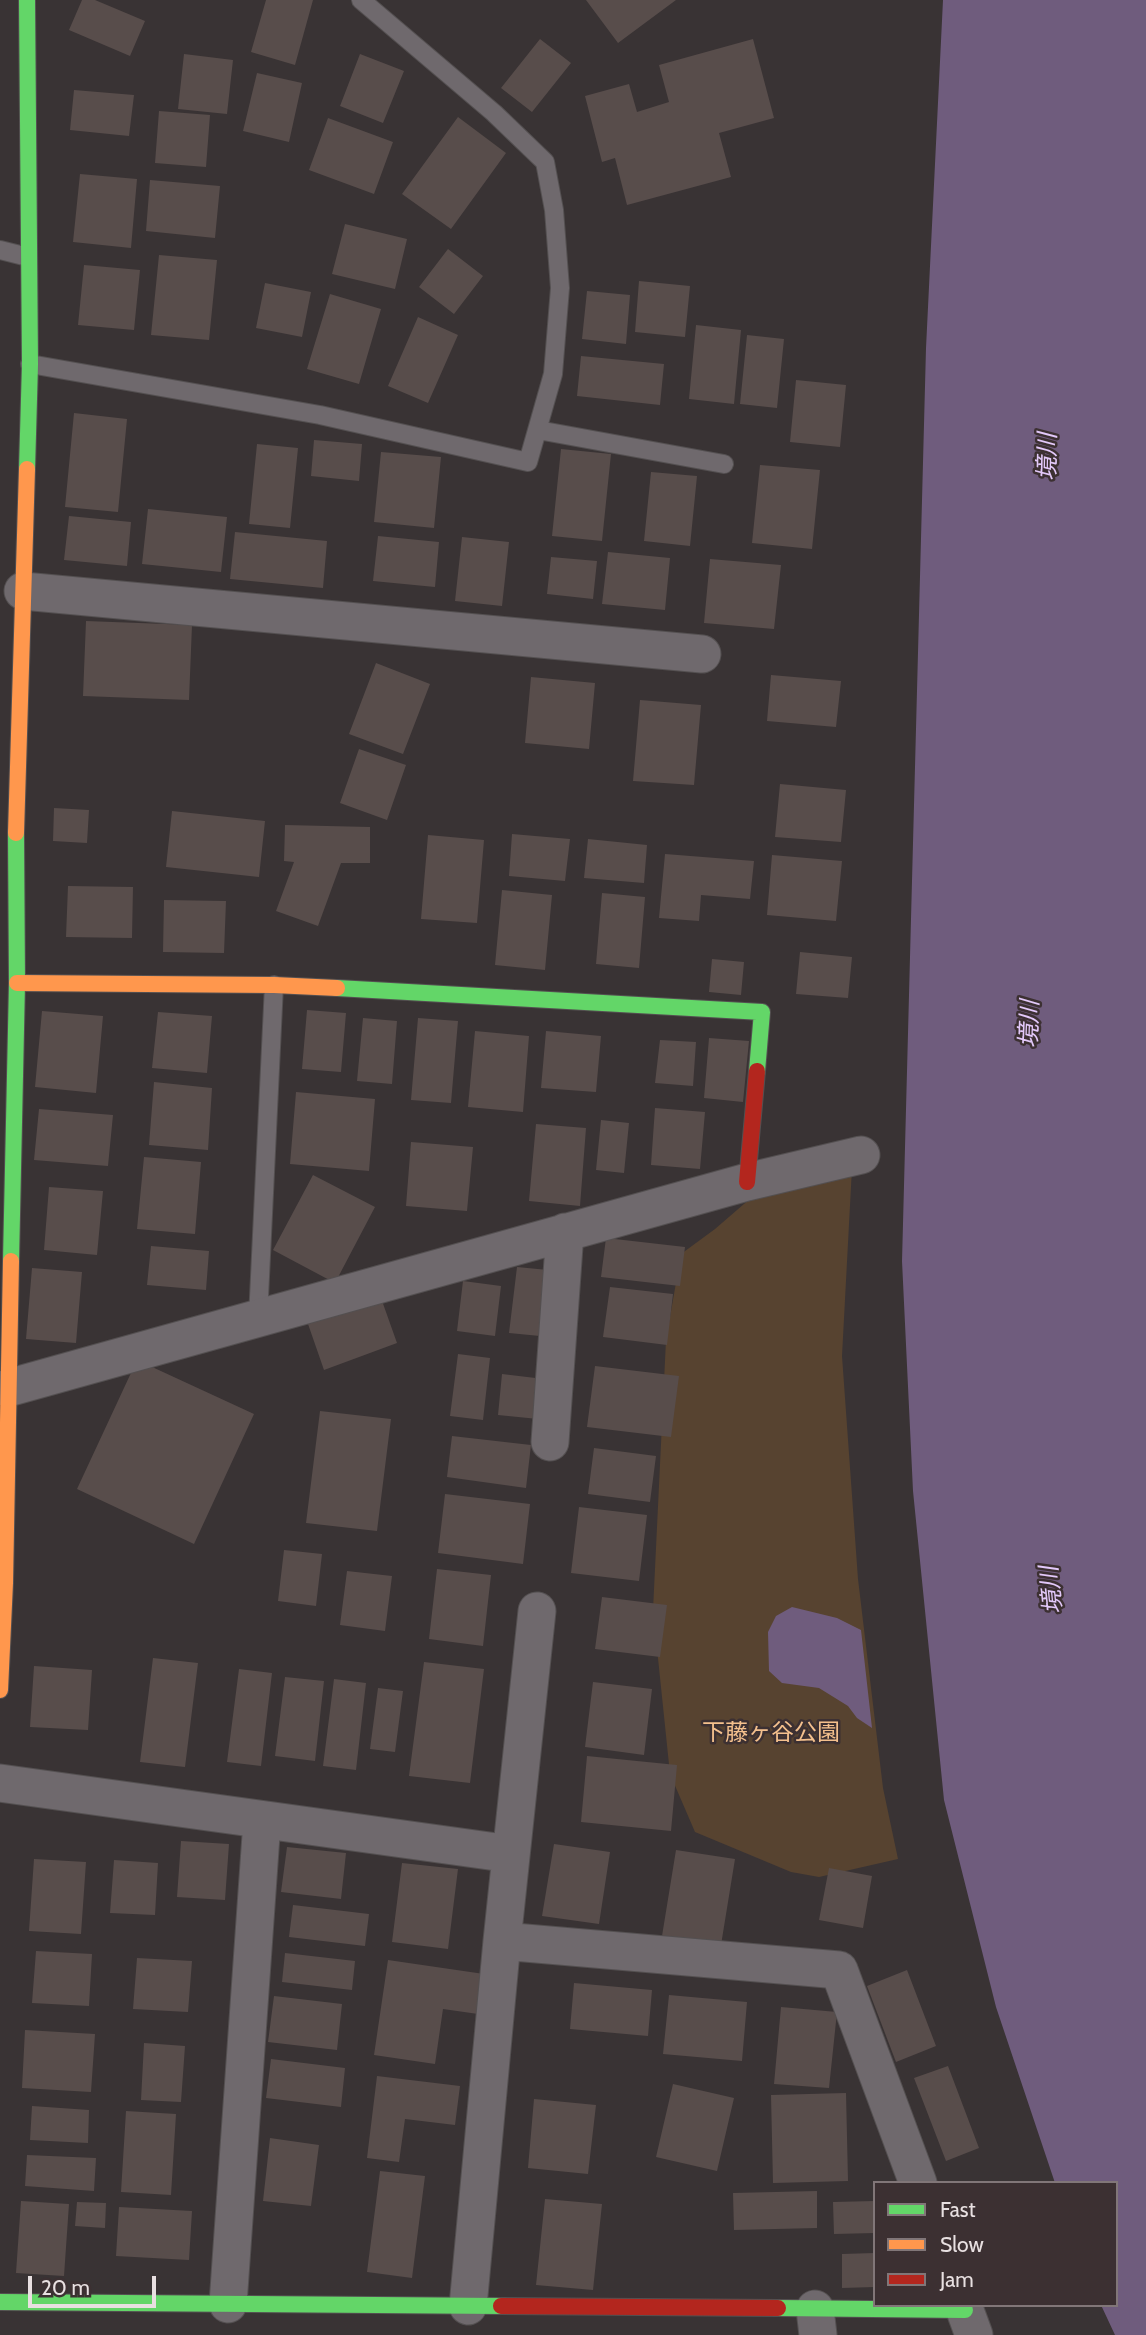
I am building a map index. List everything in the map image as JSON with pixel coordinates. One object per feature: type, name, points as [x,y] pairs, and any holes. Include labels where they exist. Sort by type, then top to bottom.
[{"type":"street","points":[[0,1690],[8,1388],[5,1254],[17,983],[8,803],[23,591],[13,491],[30,365],[27,0]]},
{"type":"street","points":[[23,591],[702,654]]},
{"type":"street","points":[[17,983],[274,985],[762,1012],[747,1182]]},
{"type":"street","points":[[8,1388],[747,1182],[861,1155]]},
{"type":"street","points":[[550,1442],[565,1232]]},
{"type":"street","points":[[468,2306],[502,1941],[537,1611]]},
{"type":"street","points":[[0,1783],[511,1854]]},
{"type":"street","points":[[228,2304],[262,1821]]},
{"type":"street","points":[[502,1941],[839,1970],[917,2181]]},
{"type":"street","points":[[0,2302],[468,2306],[817,2322],[968,2317]]},
{"type":"lane","points":[[30,365],[320,415],[528,462],[553,374],[560,288],[554,210],[545,162],[494,113],[361,0]]},
{"type":"lane","points":[[0,250],[28,257]]},
{"type":"lane","points":[[538,430],[724,464]]},
{"type":"lane","points":[[258,1318],[274,985]]},
{"type":"green space","name":"下藤ヶ谷公園","points":[[810,1147],[853,1149],[842,1356],[858,1579],[883,1788],[898,1859],[819,1877],[791,1872],[695,1832],[670,1774],[653,1610],[666,1340],[681,1254],[715,1229]]},
{"type":"water","name":"境川","points":[[943,0],[1146,0],[1146,2335],[1115,2335],[1102,2307],[1118,2307],[1118,2181],[1054,2181],[996,2007],[944,1800],[913,1491],[902,1261],[926,348]]},
{"type":"water","points":[[792,1607],[837,1618],[861,1630],[872,1728],[857,1718],[848,1706],[819,1688],[782,1683],[769,1671],[768,1632],[776,1616]]},
{"type":"building","points":[[82,0],[95,0],[145,21],[130,56],[69,30]]},
{"type":"building","points":[[266,0],[313,0],[295,65],[251,52]]},
{"type":"building","points":[[586,0],[676,0],[618,43]]},
{"type":"building","points":[[540,39],[571,63],[532,112],[501,88]]},
{"type":"building","points":[[753,39],[774,118],[719,133],[731,177],[627,205],[615,158],[602,162],[585,96],[629,84],[637,112],[669,102],[659,65]]},
{"type":"building","points":[[184,54],[233,60],[227,114],[178,109]]},
{"type":"building","points":[[360,54],[404,71],[383,123],[340,106]]},
{"type":"building","points":[[257,73],[302,83],[289,142],[243,131]]},
{"type":"building","points":[[74,90],[134,95],[129,136],[70,130]]},
{"type":"building","points":[[159,111],[210,115],[206,167],[155,163]]},
{"type":"building","points":[[458,117],[506,153],[451,229],[402,194]]},
{"type":"building","points":[[328,118],[393,142],[374,194],[309,170]]},
{"type":"building","points":[[80,174],[137,179],[131,248],[73,242]]},
{"type":"building","points":[[150,180],[220,186],[215,238],[146,231]]},
{"type":"building","points":[[345,224],[407,239],[395,289],[332,274]]},
{"type":"building","points":[[448,249],[483,276],[454,314],[419,287]]},
{"type":"building","points":[[159,255],[217,260],[209,340],[151,335]]},
{"type":"building","points":[[84,265],[140,270],[134,330],[78,325]]},
{"type":"building","points":[[639,281],[690,286],[685,337],[635,332]]},
{"type":"building","points":[[265,283],[311,292],[302,337],[256,328]]},
{"type":"building","points":[[587,291],[630,295],[626,344],[582,339]]},
{"type":"building","points":[[330,294],[381,309],[359,384],[307,369]]},
{"type":"building","points":[[418,317],[458,335],[428,403],[388,386]]},
{"type":"building","points":[[696,325],[741,330],[734,404],[689,399]]},
{"type":"building","points":[[747,335],[784,339],[777,408],[740,404]]},
{"type":"building","points":[[581,356],[664,364],[660,405],[577,396]]},
{"type":"building","points":[[796,380],[846,385],[840,447],[790,442]]},
{"type":"building","points":[[74,413],[127,419],[118,512],[65,507]]},
{"type":"building","points":[[314,440],[362,444],[359,481],[311,476]]},
{"type":"building","points":[[257,444],[298,448],[290,528],[249,524]]},
{"type":"building","points":[[561,449],[611,454],[602,541],[552,536]]},
{"type":"building","points":[[381,452],[441,457],[434,528],[374,522]]},
{"type":"building","points":[[760,465],[820,470],[812,549],[752,543]]},
{"type":"building","points":[[651,472],[697,476],[690,546],[644,541]]},
{"type":"building","points":[[148,509],[227,517],[221,572],[142,564]]},
{"type":"building","points":[[69,516],[131,522],[127,566],[64,560]]},
{"type":"building","points":[[235,532],[327,541],[323,588],[230,579]]},
{"type":"building","points":[[378,536],[439,542],[435,587],[373,581]]},
{"type":"building","points":[[462,537],[509,542],[502,606],[455,601]]},
{"type":"building","points":[[608,552],[670,558],[665,610],[602,604]]},
{"type":"building","points":[[551,557],[597,561],[593,599],[547,594]]},
{"type":"building","points":[[710,559],[781,565],[774,629],[704,623]]},
{"type":"building","points":[[86,621],[192,625],[189,700],[83,696]]},
{"type":"building","points":[[376,663],[430,684],[403,754],[349,734]]},
{"type":"building","points":[[771,675],[841,681],[836,727],[767,721]]},
{"type":"building","points":[[531,677],[595,683],[589,749],[525,743]]},
{"type":"building","points":[[640,700],[701,705],[694,785],[633,781]]},
{"type":"building","points":[[359,749],[406,765],[387,820],[340,803]]},
{"type":"building","points":[[780,784],[846,790],[841,842],[775,837]]},
{"type":"building","points":[[54,808],[89,810],[87,843],[53,841]]},
{"type":"building","points":[[172,811],[265,821],[259,877],[166,867]]},
{"type":"building","points":[[285,825],[370,827],[370,863],[341,863],[318,926],[276,911],[294,862],[284,861]]},
{"type":"building","points":[[512,834],[570,839],[565,881],[509,876]]},
{"type":"building","points":[[428,835],[484,840],[477,923],[421,919]]},
{"type":"building","points":[[588,839],[647,845],[644,883],[584,878]]},
{"type":"building","points":[[665,854],[754,861],[750,899],[701,895],[699,921],[659,918]]},
{"type":"building","points":[[772,855],[842,861],[836,921],[767,915]]},
{"type":"building","points":[[68,886],[133,887],[132,938],[66,937]]},
{"type":"building","points":[[502,890],[552,895],[545,970],[495,965]]},
{"type":"building","points":[[602,893],[645,897],[639,968],[596,964]]},
{"type":"building","points":[[164,900],[226,901],[224,953],[163,952]]},
{"type":"building","points":[[800,952],[852,957],[848,998],[796,994]]},
{"type":"building","points":[[712,959],[744,962],[741,995],[709,992]]},
{"type":"building","points":[[307,1010],[346,1013],[341,1072],[302,1069]]},
{"type":"building","points":[[42,1011],[103,1016],[96,1093],[35,1087]]},
{"type":"building","points":[[158,1012],[212,1016],[207,1073],[152,1068]]},
{"type":"building","points":[[363,1018],[397,1021],[392,1084],[357,1081]]},
{"type":"building","points":[[418,1018],[458,1021],[451,1103],[411,1100]]},
{"type":"building","points":[[475,1031],[529,1036],[523,1112],[468,1107]]},
{"type":"building","points":[[546,1031],[601,1036],[596,1092],[541,1088]]},
{"type":"building","points":[[709,1038],[749,1041],[743,1102],[704,1098]]},
{"type":"building","points":[[660,1040],[696,1042],[693,1086],[655,1083]]},
{"type":"building","points":[[154,1082],[212,1088],[208,1150],[149,1145]]},
{"type":"building","points":[[296,1092],[375,1099],[369,1171],[290,1164]]},
{"type":"building","points":[[655,1108],[705,1112],[700,1169],[651,1165]]},
{"type":"building","points":[[39,1109],[113,1115],[108,1166],[34,1160]]},
{"type":"building","points":[[601,1120],[629,1123],[624,1173],[596,1170]]},
{"type":"building","points":[[536,1124],[586,1128],[580,1206],[529,1201]]},
{"type":"building","points":[[411,1142],[473,1147],[467,1211],[406,1206]]},
{"type":"building","points":[[144,1157],[201,1162],[195,1234],[137,1229]]},
{"type":"building","points":[[313,1175],[375,1207],[335,1283],[273,1250]]},
{"type":"building","points":[[49,1187],[103,1191],[97,1255],[44,1250]]},
{"type":"building","points":[[606,1238],[685,1247],[680,1286],[601,1277]]},
{"type":"building","points":[[151,1246],[209,1251],[206,1290],[147,1285]]},
{"type":"building","points":[[517,1267],[548,1270],[540,1336],[509,1333]]},
{"type":"building","points":[[32,1268],[82,1272],[76,1343],[26,1339]]},
{"type":"building","points":[[463,1281],[501,1286],[495,1336],[457,1331]]},
{"type":"building","points":[[610,1287],[673,1294],[667,1345],[603,1337]]},
{"type":"building","points":[[381,1298],[397,1343],[324,1370],[308,1324]]},
{"type":"building","points":[[458,1354],[490,1358],[483,1420],[450,1416]]},
{"type":"building","points":[[137,1360],[254,1414],[194,1544],[77,1489]]},
{"type":"building","points":[[595,1366],[679,1376],[671,1437],[587,1427]]},
{"type":"building","points":[[502,1374],[544,1379],[538,1419],[498,1415]]},
{"type":"building","points":[[320,1411],[391,1419],[377,1531],[306,1523]]},
{"type":"building","points":[[452,1436],[531,1445],[526,1488],[447,1477]]},
{"type":"building","points":[[594,1448],[656,1456],[650,1502],[588,1494]]},
{"type":"building","points":[[445,1494],[530,1504],[523,1564],[438,1553]]},
{"type":"building","points":[[579,1507],[647,1515],[639,1581],[571,1573]]},
{"type":"building","points":[[284,1550],[322,1554],[316,1606],[278,1601]]},
{"type":"building","points":[[437,1569],[491,1575],[483,1646],[429,1639]]},
{"type":"building","points":[[347,1571],[392,1576],[385,1631],[340,1625]]},
{"type":"building","points":[[602,1597],[667,1605],[660,1657],[595,1649]]},
{"type":"building","points":[[153,1658],[198,1663],[185,1767],[140,1762]]},
{"type":"building","points":[[424,1662],[484,1669],[470,1783],[409,1776]]},
{"type":"building","points":[[34,1666],[92,1670],[88,1730],[30,1727]]},
{"type":"building","points":[[239,1669],[272,1673],[261,1766],[227,1762]]},
{"type":"building","points":[[285,1677],[324,1681],[315,1761],[275,1756]]},
{"type":"building","points":[[334,1679],[366,1683],[356,1770],[323,1766]]},
{"type":"building","points":[[593,1682],[652,1689],[644,1755],[585,1747]]},
{"type":"building","points":[[378,1688],[403,1691],[395,1752],[370,1749]]},
{"type":"building","points":[[587,1756],[677,1765],[671,1831],[581,1822]]},
{"type":"building","points":[[181,1841],[229,1844],[225,1900],[177,1897]]},
{"type":"building","points":[[554,1844],[610,1852],[599,1924],[542,1916]]},
{"type":"building","points":[[287,1847],[346,1853],[341,1899],[281,1892]]},
{"type":"building","points":[[676,1850],[735,1859],[721,1945],[662,1936]]},
{"type":"building","points":[[34,1859],[86,1862],[81,1934],[29,1931]]},
{"type":"building","points":[[114,1860],[158,1863],[155,1915],[110,1913]]},
{"type":"building","points":[[402,1863],[458,1869],[448,1949],[392,1942]]},
{"type":"building","points":[[829,1868],[872,1876],[863,1928],[819,1920]]},
{"type":"building","points":[[293,1905],[369,1914],[365,1946],[289,1937]]},
{"type":"building","points":[[36,1951],[92,1954],[89,2006],[32,2003]]},
{"type":"building","points":[[285,1953],[355,1961],[352,1990],[282,1982]]},
{"type":"building","points":[[137,1958],[192,1961],[188,2012],[133,2009]]},
{"type":"building","points":[[388,1960],[484,1974],[478,2014],[443,2009],[435,2064],[374,2055]]},
{"type":"building","points":[[907,1970],[936,2046],[896,2062],[867,1986]]},
{"type":"building","points":[[574,1983],[652,1990],[648,2036],[570,2029]]},
{"type":"building","points":[[669,1995],[747,2002],[742,2061],[663,2054]]},
{"type":"building","points":[[274,1996],[342,2004],[337,2050],[268,2042]]},
{"type":"building","points":[[781,2007],[837,2012],[829,2088],[774,2084]]},
{"type":"building","points":[[25,2030],[95,2034],[91,2092],[22,2088]]},
{"type":"building","points":[[144,2043],[185,2046],[181,2102],[141,2100]]},
{"type":"building","points":[[271,2059],[345,2068],[341,2107],[266,2098]]},
{"type":"building","points":[[948,2066],[979,2148],[946,2161],[914,2078]]},
{"type":"building","points":[[377,2076],[460,2086],[455,2125],[405,2119],[399,2162],[367,2158]]},
{"type":"building","points":[[673,2084],[734,2098],[717,2171],[656,2157]]},
{"type":"building","points":[[846,2093],[848,2181],[773,2183],[771,2095]]},
{"type":"building","points":[[534,2099],[596,2105],[588,2174],[528,2168]]},
{"type":"building","points":[[32,2106],[89,2110],[88,2143],[30,2140]]},
{"type":"building","points":[[126,2111],[176,2114],[171,2195],[121,2192]]},
{"type":"building","points":[[270,2138],[319,2145],[311,2206],[263,2201]]},
{"type":"building","points":[[27,2155],[96,2158],[94,2191],[25,2186]]},
{"type":"building","points":[[380,2171],[425,2176],[412,2278],[367,2272]]},
{"type":"building","points":[[817,2191],[817,2228],[734,2230],[733,2193]]},
{"type":"building","points":[[545,2199],[602,2204],[593,2290],[536,2285]]},
{"type":"building","points":[[21,2201],[69,2204],[64,2276],[16,2273]]},
{"type":"building","points":[[873,2201],[873,2233],[834,2234],[833,2202]]},
{"type":"building","points":[[77,2202],[106,2203],[105,2228],[75,2226]]},
{"type":"building","points":[[119,2207],[192,2211],[189,2260],[116,2256]]},
{"type":"building","points":[[873,2253],[873,2287],[842,2288],[842,2254]]},
{"type":"traffic: fast","points":[[27,0],[30,364],[27,469]]},
{"type":"traffic: fast","points":[[11,1261],[17,983],[16,833]]},
{"type":"traffic: fast","points":[[337,988],[762,1012],[757,1071]]},
{"type":"traffic: fast","points":[[0,2302],[501,2306]]},
{"type":"traffic: fast","points":[[778,2308],[965,2310]]},
{"type":"traffic: slow","points":[[16,833],[27,469]]},
{"type":"traffic: slow","points":[[17,983],[337,988]]},
{"type":"traffic: slow","points":[[0,1690],[5,1583],[11,1261]]},
{"type":"traffic: jam","points":[[747,1182],[757,1071]]},
{"type":"traffic: jam","points":[[501,2306],[778,2308]]}]
